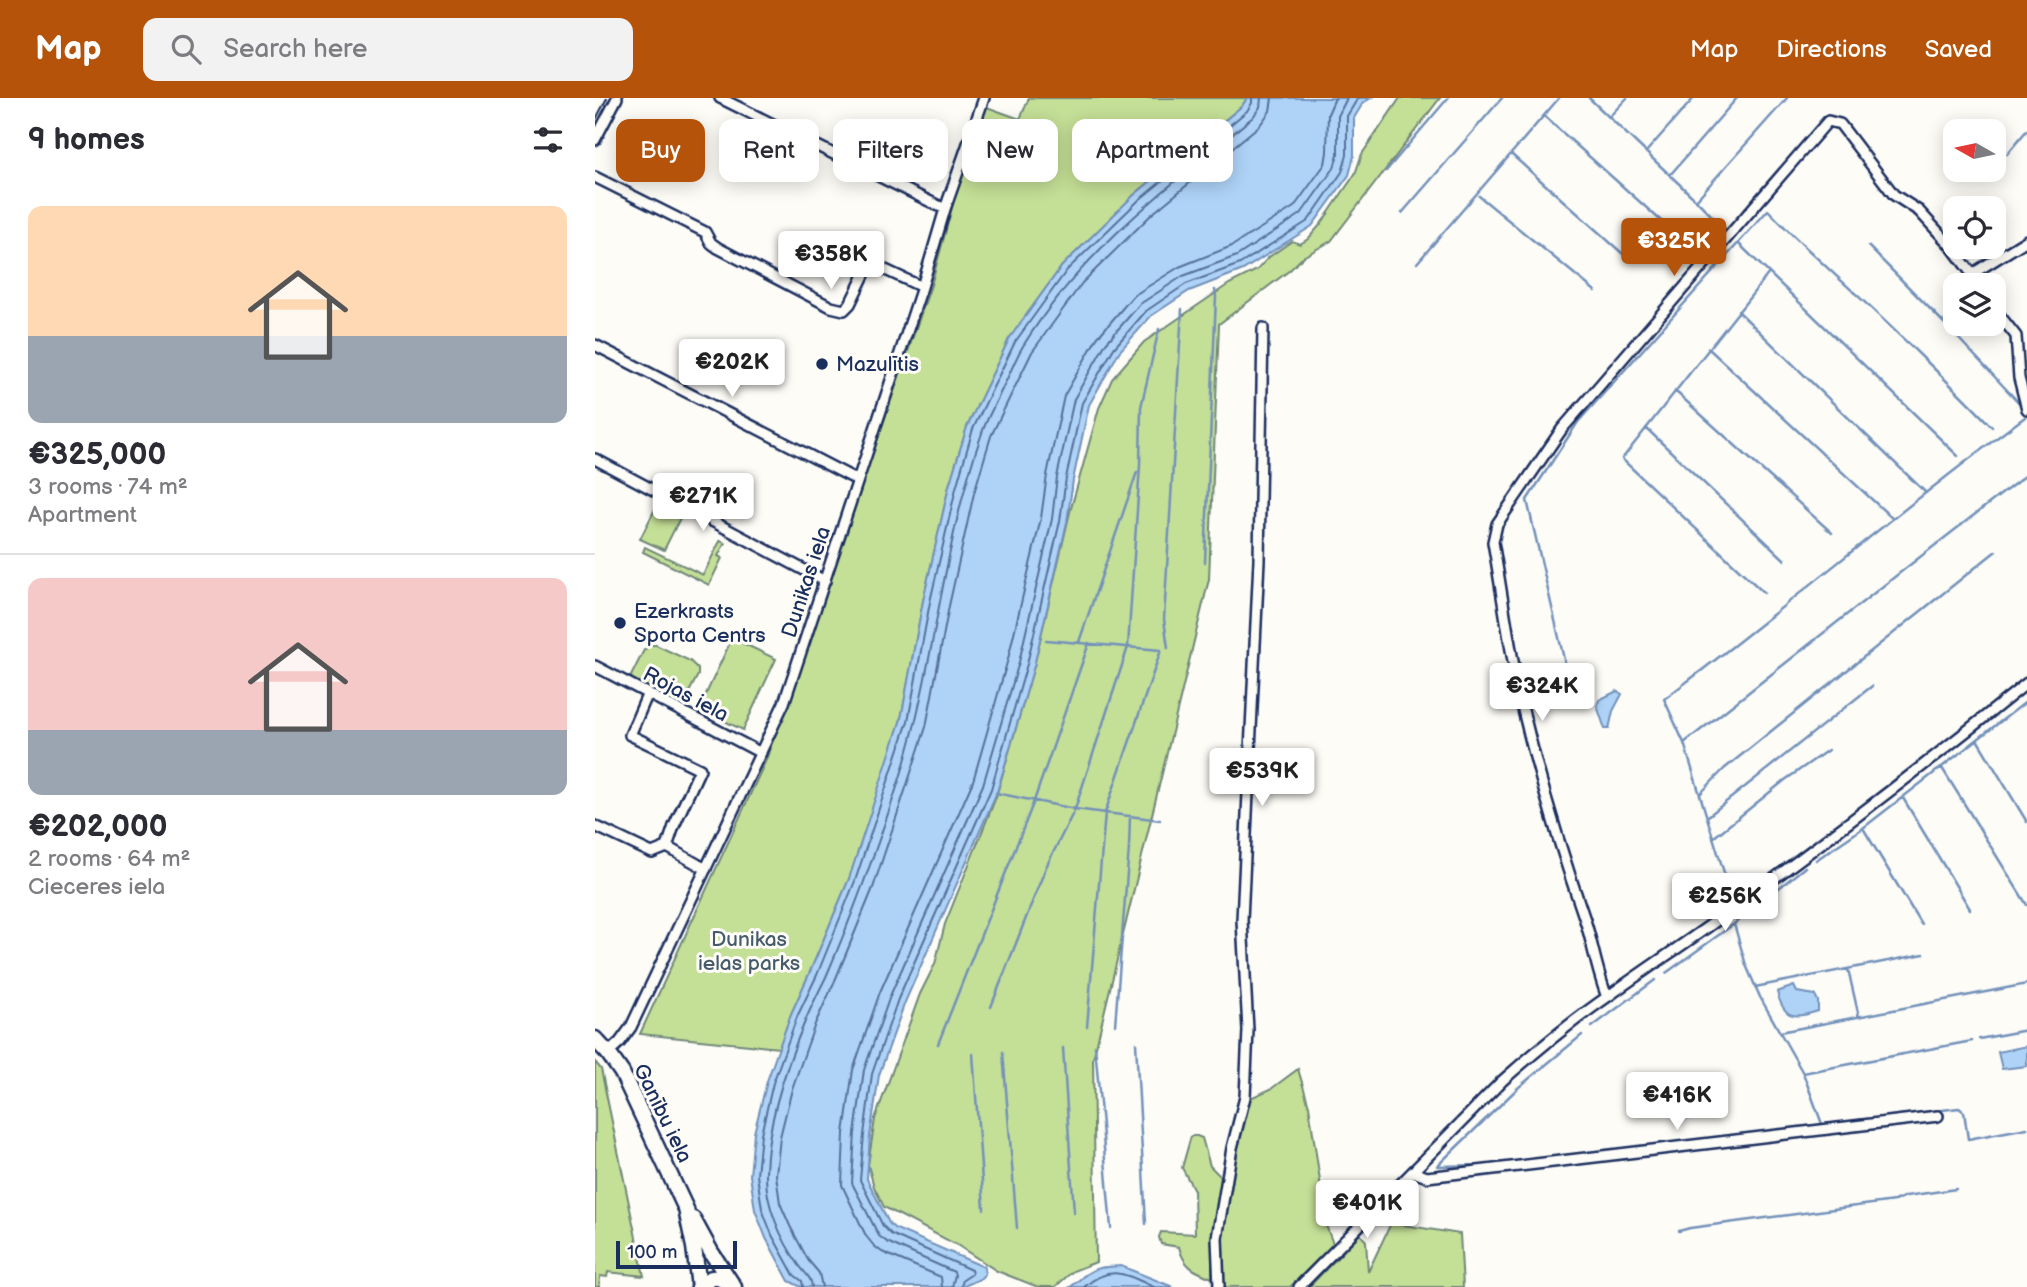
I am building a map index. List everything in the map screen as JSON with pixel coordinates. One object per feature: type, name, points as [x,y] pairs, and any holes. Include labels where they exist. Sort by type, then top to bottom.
[{"type":"highway","name":"Ganību iela","points":[[595,1040],[622,1073],[686,1209],[701,1287]]},
{"type":"highway","name":"Ganību iela","points":[[686,1209],[734,1287]]},
{"type":"highway","points":[[701,1287],[706,1280],[713,1277],[734,1287]]},
{"type":"street","points":[[595,140],[617,98]]},
{"type":"street","points":[[720,98],[945,209]]},
{"type":"street","name":"Dunikas iela","points":[[608,1053],[631,1027],[784,703],[922,287],[945,209],[984,98]]},
{"type":"street","points":[[1607,997],[1539,771],[1523,708],[1493,542],[1497,524],[1562,429],[1828,121],[1840,124],[1894,195],[1919,211],[1971,273]]},
{"type":"street","points":[[595,177],[705,232],[711,243],[718,248],[805,295],[839,310],[844,310],[850,304],[866,271],[877,266],[922,287]]},
{"type":"street","points":[[1974,273],[2027,240]]},
{"type":"street","points":[[2006,323],[2016,336],[2019,378],[2027,408]]},
{"type":"street","points":[[1219,1287],[1217,1238],[1232,1148],[1245,1097],[1248,1030],[1242,920],[1259,560],[1263,328]]},
{"type":"street","points":[[595,345],[857,480]]},
{"type":"street","points":[[595,459],[825,581]]},
{"type":"street","name":"Rojas iela","points":[[595,666],[761,753]]},
{"type":"street","points":[[1299,1287],[1501,1081],[1536,1051],[1805,856],[2027,683]]},
{"type":"street","points":[[595,826],[652,853],[667,847],[700,769],[629,736],[647,693]]},
{"type":"street","points":[[667,847],[705,869]]},
{"type":"street","points":[[1413,1172],[1427,1177],[1938,1116]]},
{"type":"green space","name":"Dunikas ielas parks","points":[[1029,98],[1247,98],[1226,119],[1072,119],[1072,182],[1150,182],[1062,266],[1009,339],[967,427],[949,486],[923,601],[901,719],[849,879],[779,1048],[640,1034],[766,760],[931,285],[953,204],[952,198],[962,169],[962,182],[1058,182],[1058,119],[1020,119]]},
{"type":"green space","points":[[1400,98],[1440,98],[1331,241],[1303,257],[1219,324],[1209,579],[1093,1059],[1096,1262],[1073,1271],[1055,1287],[1038,1287],[997,1271],[957,1245],[884,1207],[874,1187],[868,1165],[875,1119],[920,994],[935,964],[945,924],[996,797],[1034,666],[1070,512],[1099,408],[1112,379],[1144,342],[1229,284],[1257,270],[1269,257],[1292,241],[1300,244],[1308,239],[1355,174],[1362,154]]},
{"type":"green space","name":"Dunikas ielas parks","points":[[984,106],[1020,119],[979,119]]},
{"type":"green space","points":[[656,507],[680,518],[664,550],[640,539]]},
{"type":"green space","points":[[720,541],[725,543],[718,556],[722,558],[709,585],[643,552],[645,547],[703,575]]},
{"type":"green space","points":[[732,638],[776,659],[743,730],[699,709]]},
{"type":"green space","points":[[651,645],[690,661],[698,669],[698,675],[683,704],[679,705],[632,680],[631,676],[644,650]]},
{"type":"green space","points":[[595,1062],[601,1069],[644,1276],[608,1272],[607,1277],[600,1276],[599,1287],[595,1287]]},
{"type":"green space","points":[[1298,1069],[1309,1106],[1327,1228],[1333,1244],[1290,1287],[1222,1287],[1225,1216],[1232,1169],[1248,1099],[1271,1089]]},
{"type":"green space","points":[[1191,1136],[1202,1138],[1210,1166],[1222,1178],[1212,1254],[1212,1278],[1191,1267],[1179,1247],[1161,1244],[1159,1237],[1161,1232],[1195,1234],[1194,1190],[1182,1168]]},
{"type":"green space","points":[[1391,1223],[1460,1234],[1463,1287],[1309,1287],[1360,1234],[1366,1241],[1368,1272]]},
{"type":"water","points":[[1247,98],[1371,98],[1363,103],[1354,118],[1354,156],[1349,175],[1312,226],[1243,270],[1189,291],[1151,316],[1119,352],[1089,405],[1067,522],[1034,666],[997,792],[905,1002],[879,1075],[867,1179],[889,1223],[894,1228],[984,1267],[985,1274],[962,1287],[801,1287],[789,1281],[766,1238],[755,1210],[750,1175],[754,1133],[767,1081],[791,1014],[849,879],[901,719],[923,601],[949,486],[967,427],[1009,339],[1062,266],[1134,195],[1150,182],[1233,182],[1233,119],[1226,119]]},
{"type":"water","points":[[1617,691],[1622,694],[1613,711],[1609,729],[1605,729],[1597,706],[1599,700]]},
{"type":"water","points":[[1794,986],[1797,992],[1815,995],[1818,1011],[1796,1016],[1787,1012],[1777,992]]},
{"type":"water","points":[[2027,1046],[2027,1066],[2002,1069],[1998,1052]]},
{"type":"water","points":[[1121,1266],[1173,1287],[1070,1287],[1093,1270]]},
{"type":"waterway","points":[[1386,171],[1448,98]]},
{"type":"waterway","points":[[1402,213],[1502,98]]},
{"type":"waterway","points":[[1417,263],[1559,98]]},
{"type":"waterway","points":[[1589,98],[1696,200],[1787,98]]},
{"type":"waterway","points":[[1609,117],[1627,98]]},
{"type":"waterway","points":[[1646,152],[1694,98]]},
{"type":"waterway","points":[[1670,175],[1737,98]]},
{"type":"waterway","points":[[1544,116],[1669,228]]},
{"type":"waterway","points":[[2007,154],[2027,130]]},
{"type":"waterway","points":[[1511,154],[1623,254]]},
{"type":"waterway","points":[[1479,196],[1595,291]]},
{"type":"waterway","points":[[1696,200],[1725,229]]},
{"type":"waterway","points":[[1573,698],[1527,500],[1578,422],[1768,210],[1992,427]]},
{"type":"waterway","points":[[1739,244],[1958,456]]},
{"type":"waterway","points":[[1868,246],[2022,406]]},
{"type":"waterway","points":[[1764,593],[1622,459],[1769,273]]},
{"type":"waterway","points":[[1205,562],[1215,290]]},
{"type":"waterway","points":[[1168,648],[1164,619],[1182,309]]},
{"type":"waterway","points":[[1738,311],[1926,493]]},
{"type":"waterway","points":[[991,1007],[1046,867],[1075,809],[1128,647],[1140,465],[1141,407],[1159,329]]},
{"type":"waterway","points":[[1708,348],[1893,519]]},
{"type":"waterway","points":[[1675,391],[1832,533]]},
{"type":"waterway","points":[[1734,905],[1684,743],[1664,699],[2025,417]]},
{"type":"waterway","points":[[1646,428],[1785,560]]},
{"type":"waterway","points":[[1079,642],[1137,472]]},
{"type":"waterway","points":[[1684,743],[2025,476]]},
{"type":"waterway","points":[[1700,794],[1724,769],[1996,551]]},
{"type":"waterway","points":[[1046,640],[1161,650],[1105,813],[1087,1027]]},
{"type":"waterway","points":[[938,1044],[1034,801],[1089,643]]},
{"type":"waterway","points":[[1707,817],[1872,686]]},
{"type":"waterway","points":[[1816,860],[1863,828],[2027,701]]},
{"type":"waterway","points":[[1978,741],[2027,822]]},
{"type":"waterway","points":[[1713,838],[1785,780],[1828,750]]},
{"type":"waterway","points":[[1942,768],[2027,905]]},
{"type":"waterway","points":[[996,793],[1075,809],[1160,820]]},
{"type":"waterway","points":[[1903,798],[1970,909]]},
{"type":"waterway","points":[[1115,1025],[1130,816]]},
{"type":"waterway","points":[[1863,828],[1921,924]]},
{"type":"waterway","points":[[1805,867],[1734,924],[1746,965],[1760,997],[1803,1073],[1822,1124]]},
{"type":"waterway","points":[[1666,973],[1734,924]]},
{"type":"waterway","points":[[1755,987],[1924,954]]},
{"type":"waterway","points":[[1848,969],[1859,1017]]},
{"type":"waterway","points":[[1592,1027],[1655,980]]},
{"type":"waterway","points":[[1780,1032],[2027,984]]},
{"type":"waterway","points":[[1979,1039],[2027,1030]]},
{"type":"waterway","points":[[1582,1035],[1519,1087],[1437,1166],[1485,1165],[1959,1108],[1964,1112],[1968,1139],[2027,1128]]},
{"type":"waterway","points":[[1803,1073],[1972,1041]]},
{"type":"waterway","points":[[1136,1043],[1146,1224]]},
{"type":"waterway","points":[[1095,1046],[1111,1228]]},
{"type":"waterway","points":[[1063,1048],[1074,1213]]},
{"type":"waterway","points":[[1003,1052],[1017,1228]]},
{"type":"waterway","points":[[973,1054],[984,1209]]},
{"type":"waterway","points":[[1679,1231],[1894,1201],[1906,1196],[1956,1189]]},
{"type":"tram line","points":[[595,121],[607,98]]},
{"type":"place","name":"Mazulītis","points":[[822,364]]},
{"type":"place","name":"Ezerkrasts Sporta Centrs","points":[[620,623]]}]
